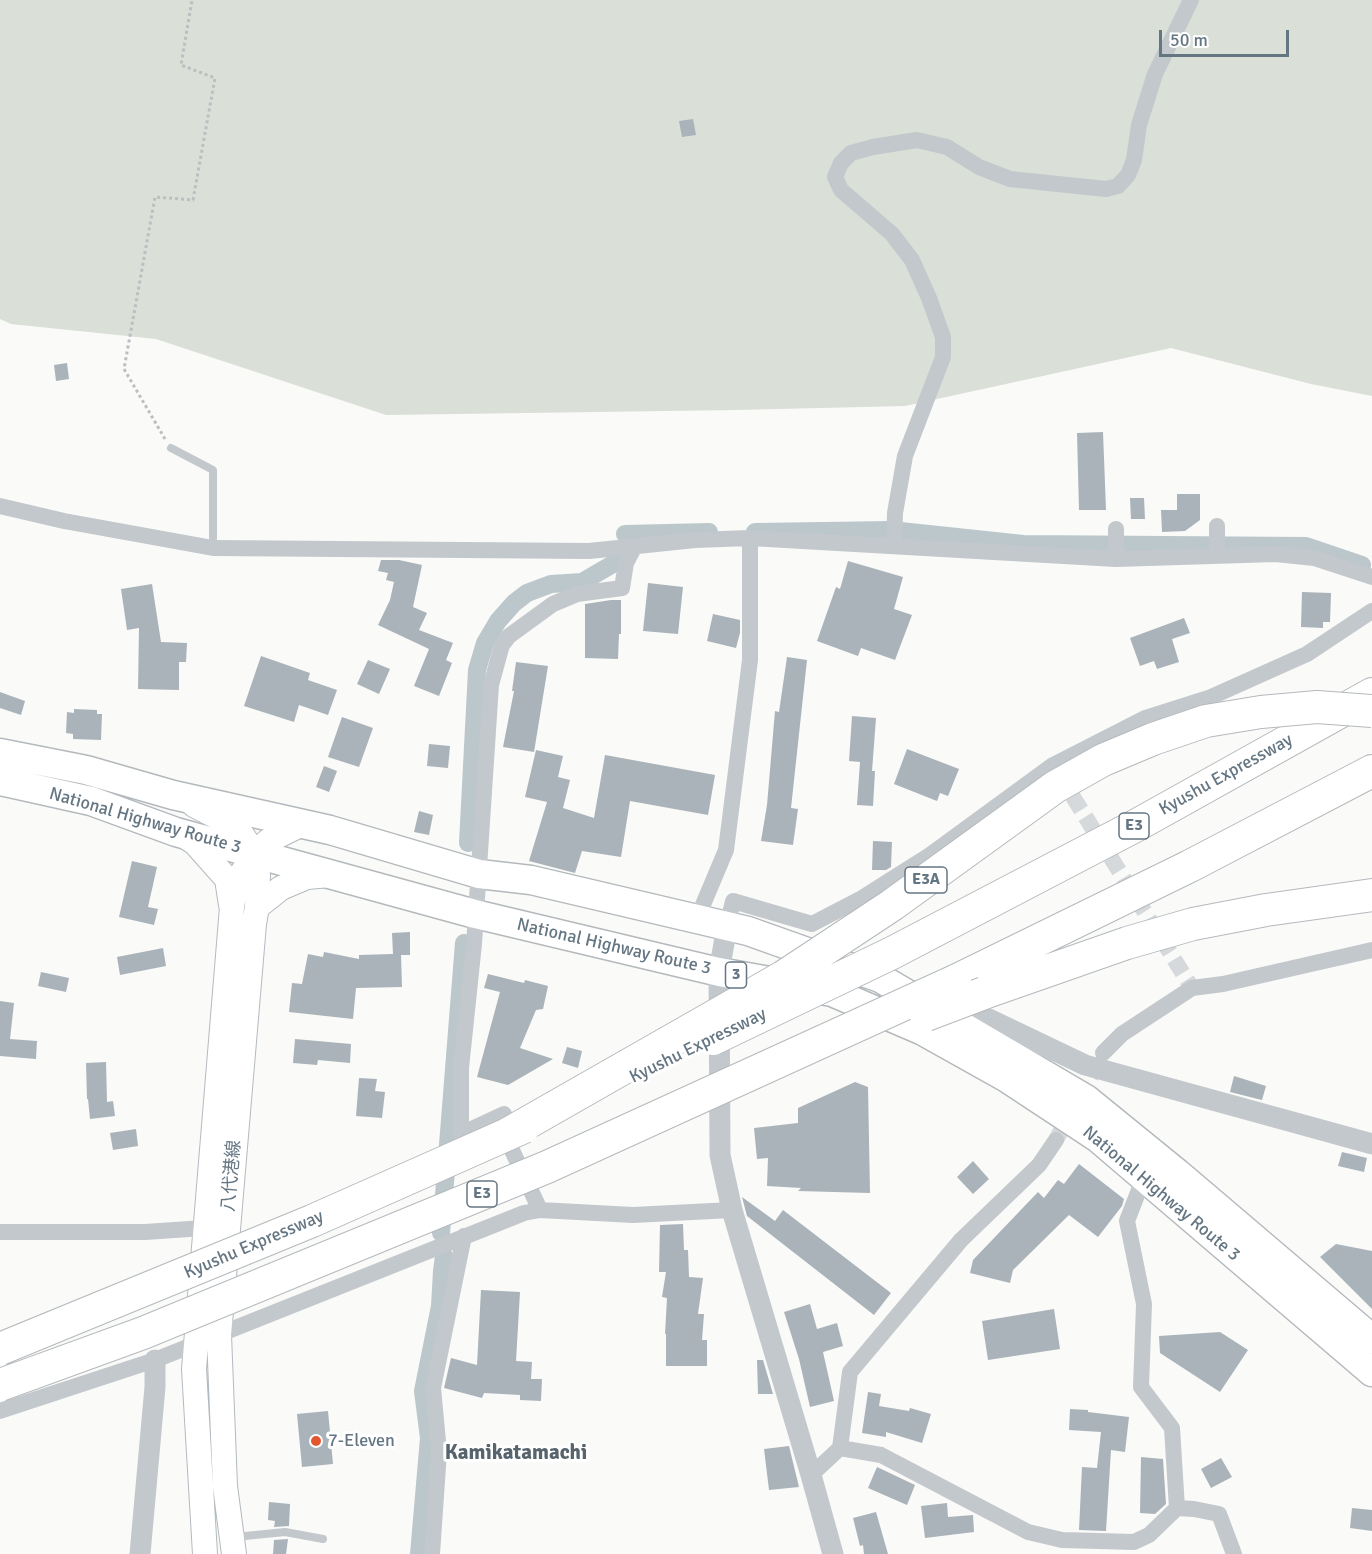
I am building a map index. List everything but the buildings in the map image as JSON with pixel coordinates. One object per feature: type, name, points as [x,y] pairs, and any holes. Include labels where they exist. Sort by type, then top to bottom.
[{"type":"highway","name":"Kyushu Expressway","points":[[0,1349],[312,1221],[629,1079],[892,952],[1137,825],[1372,694]]},
{"type":"highway","name":"E3A","points":[[506,1135],[783,977],[892,905],[1055,787],[1103,760],[1153,739],[1206,721],[1261,712],[1317,707],[1372,711]]},
{"type":"highway","name":"National Highway Route 3","points":[[0,753],[86,770],[173,795],[304,823],[479,874],[531,880],[737,928],[880,978],[1086,1099],[1177,1173],[1372,1339]]},
{"type":"highway","name":"E3","points":[[0,1385],[153,1328],[547,1167],[955,981],[1190,866],[1372,771]]},
{"type":"highway","name":"National Highway Route 3","points":[[0,781],[91,801],[176,831],[475,914],[719,972],[832,992],[923,1030],[1007,1078],[1098,1138],[1372,1372]]},
{"type":"highway","points":[[547,1167],[629,1140],[868,1038],[984,993],[1126,943],[1193,924],[1266,910],[1372,895]]},
{"type":"main road","points":[[173,795],[219,818],[241,833],[254,853]]},
{"type":"main road","name":"八代港線","points":[[205,1554],[194,1369],[195,1344],[232,907],[236,883],[254,853],[268,841],[304,823]]},
{"type":"main road","name":"八代港線","points":[[176,831],[195,843],[227,879],[232,907]]},
{"type":"main road","name":"八代港線","points":[[233,1546],[225,1486],[219,1335],[257,907],[258,875],[254,853]]},
{"type":"main road","points":[[257,907],[282,888],[307,878],[335,875]]},
{"type":"street","points":[[894,545],[895,513],[905,456],[943,357],[943,337],[912,260],[892,234],[841,190],[835,177],[841,163],[851,153],[916,140],[947,147],[979,167],[1010,179],[1106,189],[1119,186],[1128,176],[1134,160],[1139,125],[1155,74],[1191,0]]},
{"type":"street","points":[[0,506],[64,521],[213,548],[589,550],[695,540],[750,538],[1116,559],[1276,554],[1314,558],[1372,577]]},
{"type":"street","points":[[1217,526],[1217,555]]},
{"type":"street","points":[[1116,529],[1116,559]]},
{"type":"street","points":[[697,919],[726,850],[750,660],[750,538]]},
{"type":"street","points":[[540,1210],[510,1146],[504,1114],[461,1134],[461,1068],[474,944],[490,685],[502,645],[531,618],[553,604],[577,594],[622,588],[626,563],[635,546]]},
{"type":"street","points":[[833,1554],[732,1210],[720,1155],[719,972],[737,928],[733,901],[812,924],[862,898],[930,855],[1053,765],[1145,718],[1210,697],[1307,654],[1372,611]]},
{"type":"street","points":[[737,928],[895,975],[1084,1065],[1372,1144]]},
{"type":"street","points":[[1103,1053],[1122,1034],[1192,988],[1222,984],[1372,950]]},
{"type":"street","points":[[811,1475],[840,1448],[850,1372],[961,1240],[1039,1165],[1056,1140]]},
{"type":"street","points":[[1144,1177],[1127,1221],[1144,1304],[1141,1387],[1172,1428],[1177,1508]]},
{"type":"street","points":[[0,1412],[155,1360],[524,1213],[540,1210],[633,1215],[732,1210]]},
{"type":"street","points":[[0,1232],[145,1232],[204,1228]]},
{"type":"street","points":[[432,1554],[439,1452],[433,1388],[464,1236]]},
{"type":"street","points":[[140,1554],[155,1387],[155,1360]]},
{"type":"street","points":[[840,1448],[881,1455],[1053,1546],[1062,1540],[1134,1542],[1149,1535],[1177,1508],[1219,1514],[1237,1553]]},
{"type":"lane","points":[[171,448],[213,470],[213,548]]},
{"type":"lane","points":[[233,1546],[285,1532],[322,1539]]},
{"type":"path","points":[[171,448],[124,369],[155,198],[193,200],[215,78],[181,65],[192,0]]},
{"type":"shaded area","points":[[0,0],[1372,0],[1372,396],[1311,384],[1171,348],[905,406],[386,415],[156,339],[11,324],[0,319]]},
{"type":"waterway","points":[[755,532],[891,530],[1023,544],[1306,546],[1362,565]]},
{"type":"waterway","points":[[625,534],[709,532]]},
{"type":"waterway","points":[[468,843],[477,670],[485,643],[498,621],[514,603],[527,593],[551,584],[582,582],[618,561]]},
{"type":"waterway","points":[[441,1233],[464,943]]},
{"type":"waterway","points":[[419,1554],[429,1438],[423,1391],[440,1306],[444,1256]]},
{"type":"tunnel","points":[[1060,776],[1192,988]]},
{"type":"tunnel","points":[[1056,1140],[1100,1059]]},
{"type":"place","name":"7-Eleven","points":[[316,1441]]},
{"type":"district","name":"Kamikatamachi","points":[[516,1453]]}]
